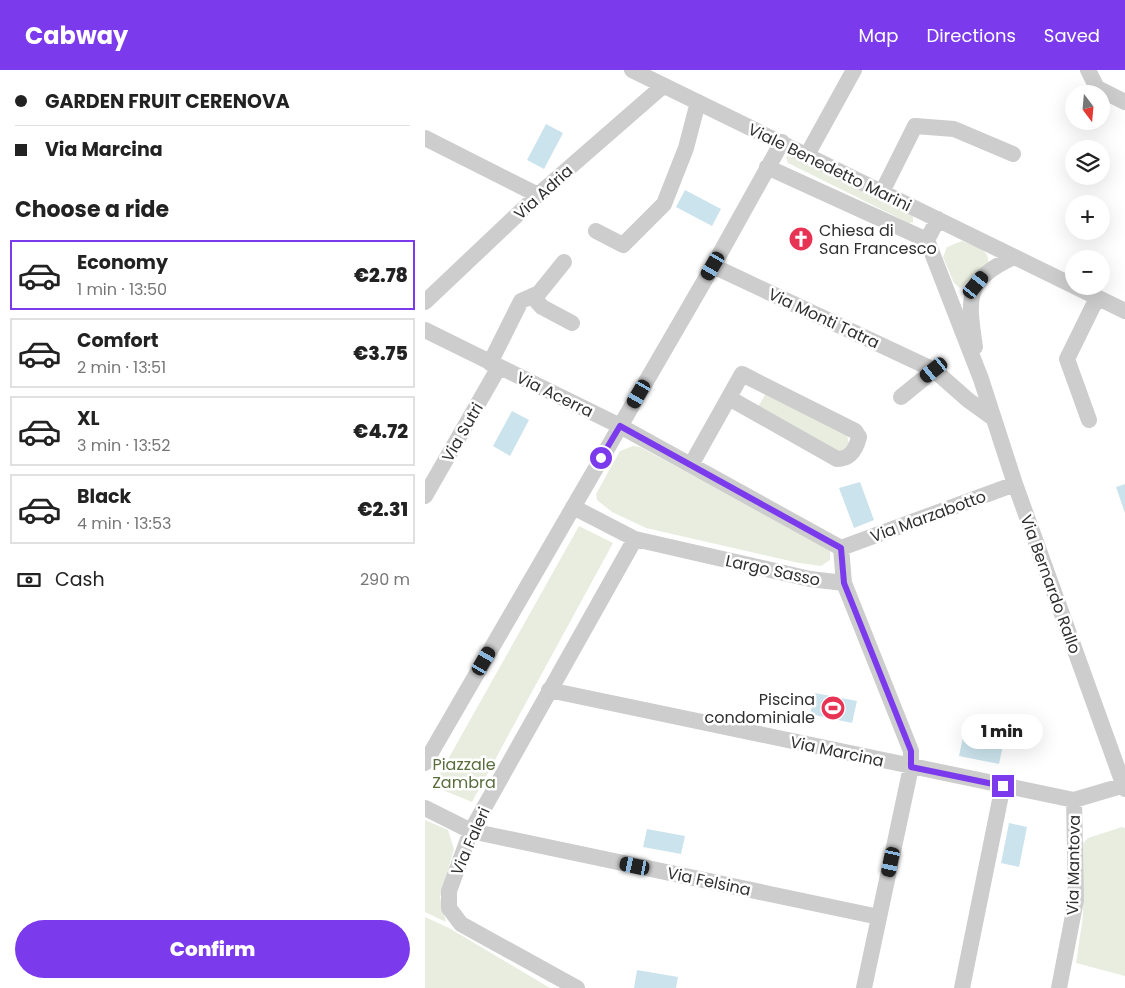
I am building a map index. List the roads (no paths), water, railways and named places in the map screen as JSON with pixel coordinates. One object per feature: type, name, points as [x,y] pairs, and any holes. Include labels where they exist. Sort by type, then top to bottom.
[{"type":"street","name":"Viale Benedetto Marini","points":[[632,70],[1125,312]]},
{"type":"street","points":[[807,155],[854,70]]},
{"type":"street","points":[[1088,70],[1097,88],[1125,102]]},
{"type":"street","name":"Via Adria","points":[[425,302],[539,195],[663,86]]},
{"type":"street","points":[[596,231],[623,245],[664,204],[686,148],[698,102]]},
{"type":"street","points":[[882,192],[915,126],[954,129],[1013,154]]},
{"type":"street","points":[[425,138],[539,195]]},
{"type":"street","points":[[425,763],[713,266],[782,142]]},
{"type":"street","points":[[767,167],[927,240],[938,219]]},
{"type":"street","name":"Via Bernardo Rallo","points":[[927,240],[981,379],[1015,484],[1125,786]]},
{"type":"street","name":"Via Bernardo Rallo","points":[[981,379],[969,301],[976,285],[985,275],[997,265],[1014,257]]},
{"type":"street","points":[[494,365],[521,301],[539,293],[564,262]]},
{"type":"street","name":"Via Monti Tatra","points":[[713,266],[934,370],[968,400],[993,418]]},
{"type":"street","points":[[532,296],[543,307],[572,323]]},
{"type":"street","points":[[1089,420],[1067,359],[1097,298]]},
{"type":"street","name":"Via Acerra","points":[[425,330],[620,426]]},
{"type":"street","name":"Via Sutri","points":[[425,496],[494,365]]},
{"type":"street","points":[[901,397],[934,370]]},
{"type":"street","points":[[691,465],[742,374],[855,431],[859,437],[854,452],[842,459],[837,459],[729,398]]},
{"type":"street","points":[[620,426],[841,548]]},
{"type":"street","name":"Via Marzabotto","points":[[841,548],[1015,484]]},
{"type":"street","name":"Largo Sasso","points":[[573,507],[635,539],[810,579],[844,583],[841,548]]},
{"type":"street","name":"Via Faleri","points":[[577,988],[461,924],[449,908],[449,891],[471,831],[635,539]]},
{"type":"street","points":[[844,583],[911,751],[911,767],[864,988]]},
{"type":"street","name":"Via Marcina","points":[[549,690],[1074,800],[1125,786]]},
{"type":"street","points":[[962,988],[1003,786]]},
{"type":"street","name":"Via Mantova","points":[[1059,988],[1075,900],[1074,800]]},
{"type":"street","name":"Via Felsina","points":[[425,808],[471,831],[879,917]]},
{"type":"water","points":[[546,124],[563,133],[544,169],[527,160]]},
{"type":"water","points":[[685,190],[721,209],[712,226],[676,207]]},
{"type":"water","points":[[512,411],[529,420],[510,456],[493,446]]},
{"type":"water","points":[[860,482],[874,520],[854,528],[839,488]]},
{"type":"water","points":[[1125,484],[1125,513],[1116,487]]},
{"type":"water","name":"Piscina condominiale","points":[[815,693],[857,701],[852,723],[810,714]]},
{"type":"water","points":[[963,737],[1003,745],[999,764],[959,756]]},
{"type":"water","points":[[1009,823],[1027,827],[1019,867],[1001,863]]},
{"type":"water","points":[[647,829],[685,836],[681,854],[643,847]]},
{"type":"water","points":[[637,970],[678,977],[676,988],[634,988]]},
{"type":"place","name":"Chiesa di San Francesco","points":[[801,239]]},
{"type":"place","name":"Piscina condominiale","points":[[833,708]]},
{"type":"park label","name":"Piazzale Zambra","points":[[464,773]]}]
